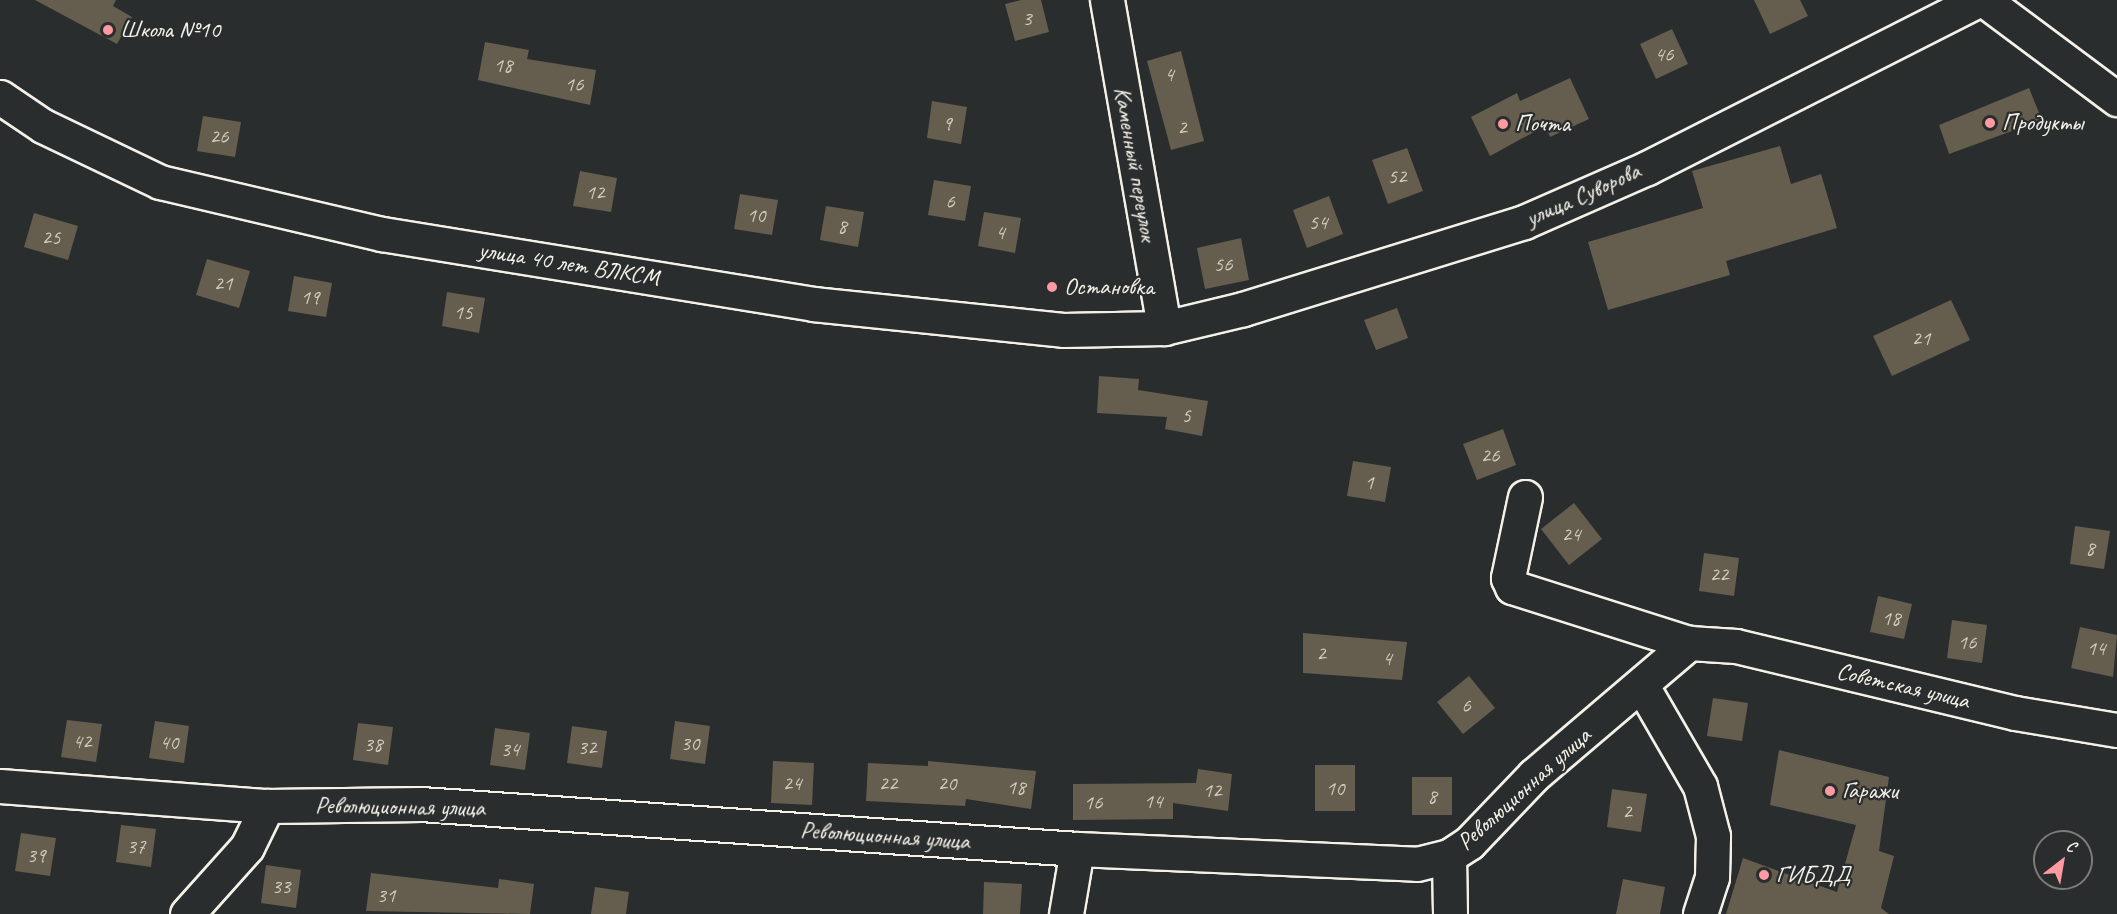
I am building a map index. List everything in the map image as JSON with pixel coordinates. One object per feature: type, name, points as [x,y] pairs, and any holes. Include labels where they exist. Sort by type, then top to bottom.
[{"type":"street","name":"Каменный переулок","points":[[1107,0],[1164,328]]},
{"type":"street","name":"улица Суворова","points":[[1164,328],[1243,309],[1524,222],[1647,168],[1978,0]]},
{"type":"street","points":[[1984,0],[2117,99]]},
{"type":"street","name":"улица 40 лет ВЛКСМ","points":[[0,97],[44,126],[160,182],[382,234],[813,304],[1063,330],[1164,328]]},
{"type":"street","name":"Советская улица","points":[[1525,497],[1508,578],[1512,588],[1689,643],[1736,646],[2014,712],[2117,730]]},
{"type":"street","name":"Революционная улица","points":[[0,786],[267,806],[421,804],[1077,849],[1417,864],[1449,856],[1534,776],[1642,686],[1689,643]]},
{"type":"street","points":[[1642,686],[1700,786],[1713,836],[1712,877],[1700,914]]},
{"type":"street","points":[[187,914],[246,847],[267,806]]},
{"type":"street","points":[[1066,914],[1077,849]]},
{"type":"street","points":[[1449,856],[1450,914]]},
{"type":"building","name":"Школа №10","points":[[35,0],[116,0],[113,6],[132,17],[117,44]]},
{"type":"building","points":[[1021,0],[1041,0],[1049,32],[1015,41],[1005,4]]},
{"type":"building","points":[[1754,0],[1800,0],[1808,16],[1770,34]]},
{"type":"building","points":[[1672,29],[1688,64],[1656,79],[1640,44]]},
{"type":"building","points":[[485,42],[529,50],[527,59],[596,70],[590,105],[478,80]]},
{"type":"building","points":[[1181,51],[1204,141],[1171,150],[1147,61]]},
{"type":"building","points":[[1570,78],[1589,119],[1550,137],[1545,126],[1490,156],[1471,117],[1517,93],[1520,101]]},
{"type":"building","name":"Продукты","points":[[2029,88],[2042,120],[1949,154],[1939,125]]},
{"type":"building","points":[[932,101],[967,107],[961,144],[927,138]]},
{"type":"building","points":[[203,116],[241,122],[235,157],[197,151]]},
{"type":"building","points":[[1780,146],[1791,184],[1821,174],[1837,228],[1726,261],[1730,275],[1608,310],[1588,242],[1703,208],[1692,171]]},
{"type":"building","points":[[1407,148],[1423,191],[1388,204],[1372,160]]},
{"type":"building","points":[[580,171],[617,178],[611,212],[573,206]]},
{"type":"building","points":[[934,180],[971,186],[965,221],[928,215]]},
{"type":"building","points":[[740,194],[778,200],[772,235],[734,229]]},
{"type":"building","points":[[1329,196],[1343,234],[1307,248],[1293,210]]},
{"type":"building","points":[[826,206],[864,212],[858,247],[820,240]]},
{"type":"building","points":[[984,212],[1021,218],[1015,253],[978,246]]},
{"type":"building","points":[[34,213],[78,226],[68,260],[24,247]]},
{"type":"building","points":[[1241,238],[1249,280],[1205,289],[1197,248]]},
{"type":"building","points":[[207,259],[250,271],[239,308],[196,295]]},
{"type":"building","points":[[294,276],[332,283],[326,317],[288,311]]},
{"type":"building","points":[[447,292],[485,298],[479,333],[442,326]]},
{"type":"building","points":[[1951,300],[1970,340],[1892,376],[1873,336]]},
{"type":"building","points":[[1397,308],[1408,338],[1376,350],[1364,320]]},
{"type":"building","points":[[1099,376],[1139,379],[1138,390],[1208,401],[1202,436],[1165,429],[1167,417],[1097,413]]},
{"type":"building","points":[[1503,429],[1516,465],[1477,480],[1463,444]]},
{"type":"building","points":[[1353,461],[1391,467],[1385,502],[1347,496]]},
{"type":"building","points":[[1574,503],[1602,539],[1569,565],[1541,529]]},
{"type":"building","points":[[2075,526],[2110,531],[2104,569],[2070,564]]},
{"type":"building","points":[[1704,553],[1739,558],[1734,596],[1699,591]]},
{"type":"building","points":[[1878,596],[1912,604],[1904,639],[1870,632]]},
{"type":"building","points":[[1952,620],[1987,625],[1982,663],[1947,658]]},
{"type":"building","points":[[2080,627],[2117,635],[2113,677],[2071,668]]},
{"type":"building","points":[[1303,633],[1407,642],[1402,680],[1303,673]]},
{"type":"building","points":[[1469,676],[1495,708],[1463,734],[1437,702]]},
{"type":"building","points":[[1713,698],[1748,703],[1742,741],[1707,736]]},
{"type":"building","points":[[67,720],[102,724],[96,762],[61,757]]},
{"type":"building","points":[[155,721],[189,726],[184,763],[149,758]]},
{"type":"building","points":[[675,721],[710,726],[705,764],[670,759]]},
{"type":"building","points":[[358,723],[393,727],[388,765],[353,760]]},
{"type":"building","points":[[572,726],[607,731],[602,768],[567,763]]},
{"type":"building","points":[[495,728],[530,733],[525,770],[490,765]]},
{"type":"building","points":[[1779,750],[1889,777],[1879,851],[1894,856],[1881,908],[1889,914],[1726,914],[1743,858],[1837,892],[1856,825],[1770,805]]},
{"type":"building","points":[[773,761],[814,763],[812,805],[771,803]]},
{"type":"building","points":[[928,761],[1036,771],[1031,809],[966,799],[965,806],[866,801],[868,763],[928,766]]},
{"type":"building","points":[[1315,765],[1355,765],[1355,811],[1315,811]]},
{"type":"building","points":[[1198,769],[1232,774],[1228,811],[1173,803],[1173,819],[1073,820],[1073,784],[1196,783]]},
{"type":"building","points":[[1412,777],[1452,777],[1452,815],[1412,815]]},
{"type":"building","points":[[1612,789],[1647,794],[1641,832],[1607,827]]},
{"type":"building","points":[[121,825],[156,829],[151,867],[116,862]]},
{"type":"building","points":[[21,833],[56,838],[50,876],[15,871]]},
{"type":"building","points":[[266,865],[301,870],[296,908],[261,903]]},
{"type":"building","points":[[371,873],[498,888],[499,879],[534,884],[530,914],[366,911]]},
{"type":"building","points":[[1623,879],[1665,887],[1660,914],[1616,914]]},
{"type":"building","points":[[984,882],[1022,884],[1020,914],[983,914]]},
{"type":"building","points":[[595,887],[629,892],[626,914],[591,914]]},
{"type":"place","name":"Школа №10","points":[[108,30]]},
{"type":"place","name":"Продукты","points":[[1990,123]]},
{"type":"place","name":"Почта","points":[[1503,124]]},
{"type":"place","name":"Остановка","points":[[1052,287]]},
{"type":"place","name":"Гаражи","points":[[1830,791]]},
{"type":"place","name":"ГИБДД","points":[[1764,875]]}]
